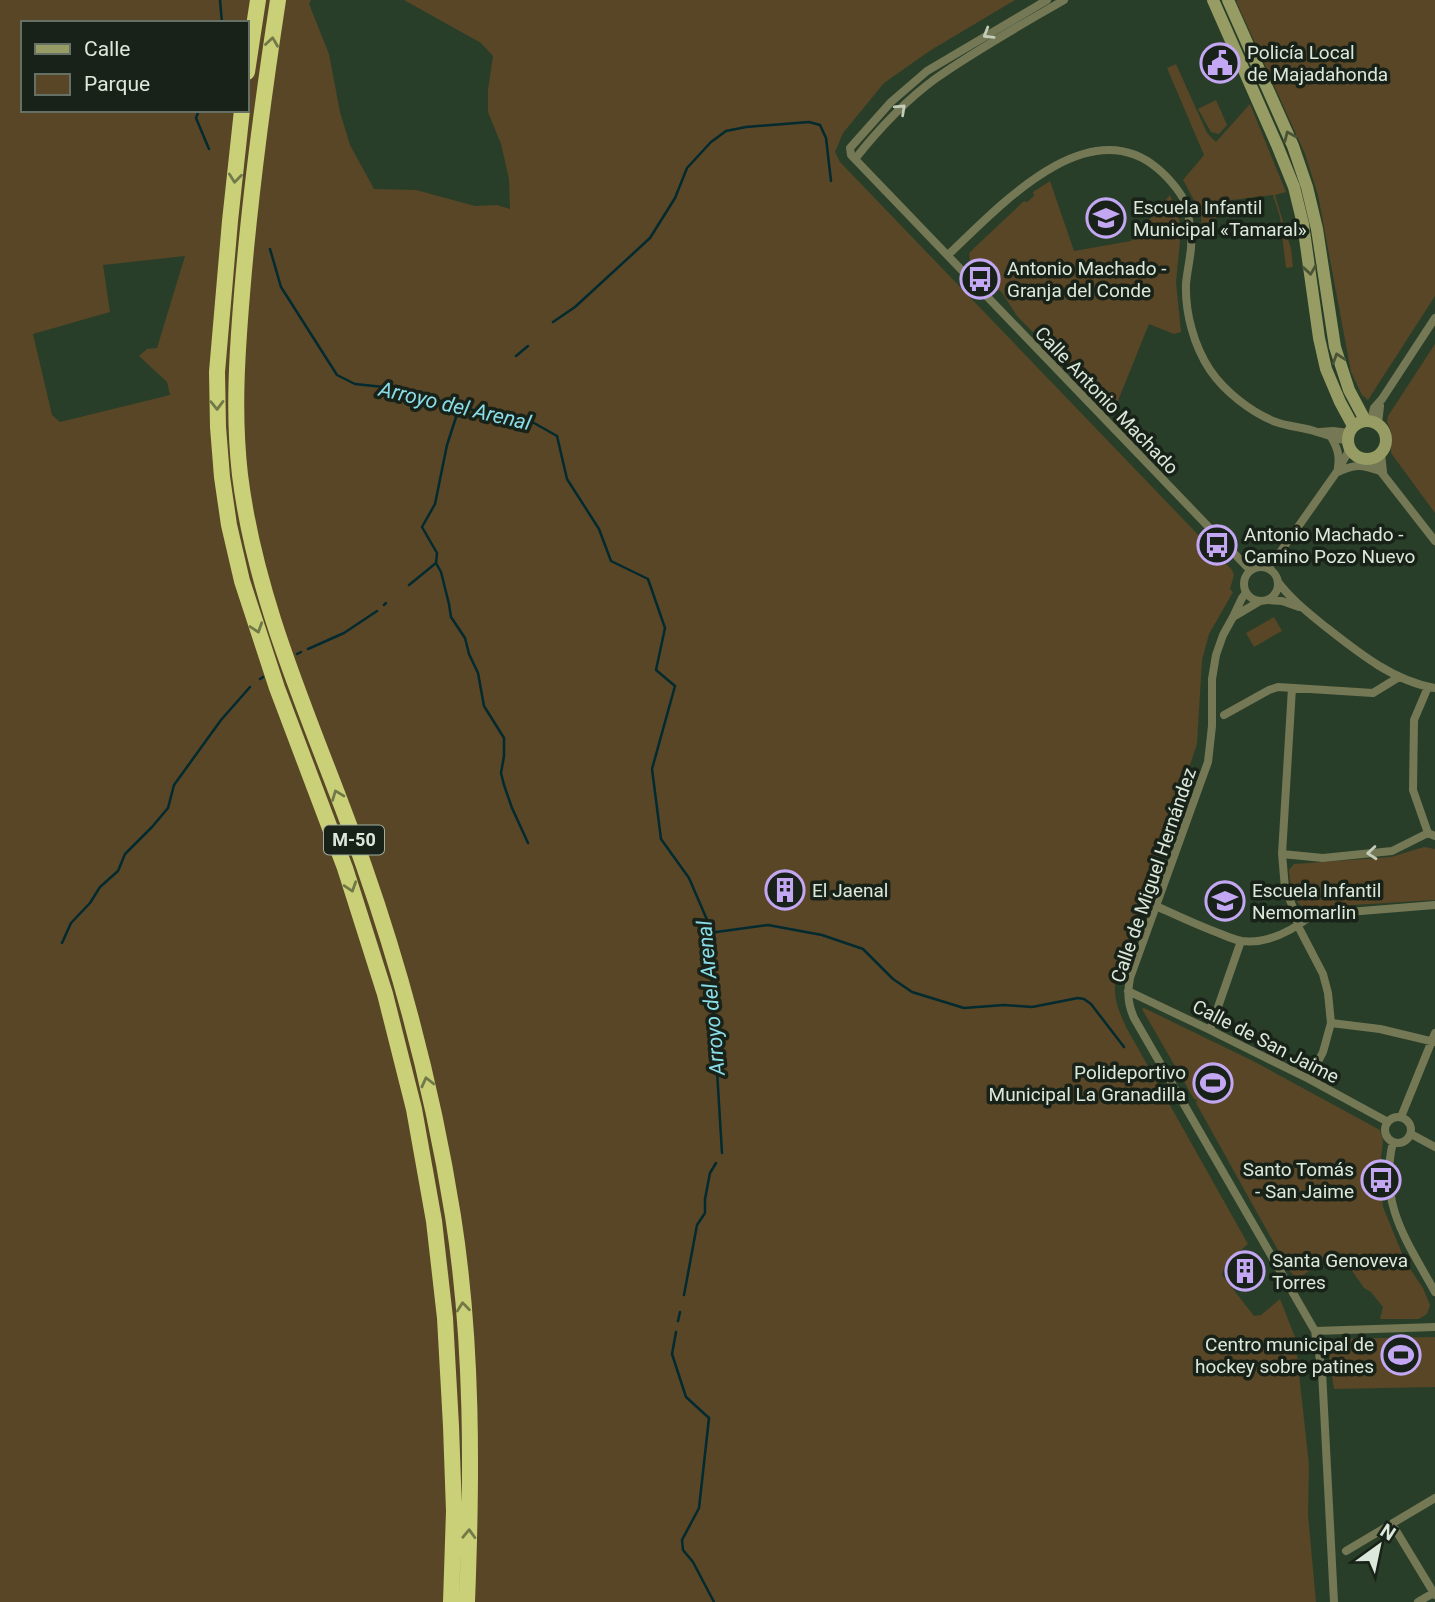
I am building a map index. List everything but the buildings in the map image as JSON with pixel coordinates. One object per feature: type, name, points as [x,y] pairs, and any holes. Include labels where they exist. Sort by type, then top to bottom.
[{"type":"highway","points":[[248,65],[258,0]]},
{"type":"highway","name":"M-50","points":[[278,0],[248,222],[238,346],[236,427],[240,475],[260,575],[294,681],[364,865],[404,991],[433,1103],[453,1219],[464,1314],[471,1493],[467,1602]]},
{"type":"highway","name":"M-50","points":[[243,112],[217,372],[222,477],[229,525],[242,581],[277,688],[345,868],[385,994],[414,1109],[435,1221],[445,1318],[454,1511],[451,1602]]},
{"type":"street","points":[[1047,0],[927,71],[891,102],[851,147],[849,151],[855,159],[899,110],[934,80],[1064,0]]},
{"type":"street","points":[[1213,0],[1294,187],[1303,224],[1326,369],[1359,427]]},
{"type":"street","points":[[1228,0],[1293,146],[1307,187],[1317,229],[1335,347],[1349,390],[1359,427],[1366,459],[1376,457],[1385,449],[1387,442],[1383,429],[1359,427],[1342,425],[1332,434]]},
{"type":"street","points":[[851,147],[856,152],[862,151]]},
{"type":"street","points":[[948,255],[1019,190],[1067,160],[1093,151],[1130,153],[1154,165],[1169,178],[1187,206],[1191,246],[1186,284],[1187,306],[1194,339],[1210,370],[1228,391],[1254,411],[1276,422],[1332,434],[1359,427],[1378,414],[1382,399]]},
{"type":"street","name":"Calle Antonio Machado","points":[[855,159],[1250,570]]},
{"type":"street","points":[[1269,568],[1336,473],[1359,427],[1382,399],[1435,318]]},
{"type":"street","points":[[1332,434],[1339,460],[1336,473]]},
{"type":"street","points":[[1376,457],[1382,472],[1435,541]]},
{"type":"street","points":[[1336,473],[1351,466],[1363,465],[1382,472]]},
{"type":"street","points":[[1233,617],[1264,601],[1276,593],[1277,576],[1269,568],[1259,567],[1247,573],[1244,582],[1246,593],[1253,600],[1264,601],[1282,601],[1302,607]]},
{"type":"street","points":[[1278,582],[1302,607],[1357,652],[1399,677],[1431,688],[1413,720],[1413,790],[1431,834],[1392,851],[1323,858],[1282,854]]},
{"type":"street","name":"Calle de Miguel Hernández","points":[[1246,593],[1223,635],[1216,655],[1212,679],[1212,726],[1208,762],[1130,978],[1129,1004],[1134,1018],[1315,1331],[1322,1371],[1334,1602]]},
{"type":"street","points":[[1224,715],[1278,687],[1373,693],[1399,677]]},
{"type":"street","points":[[1292,688],[1282,854],[1285,888],[1298,926],[1322,974],[1328,993],[1331,1023],[1323,1052],[1309,1079]]},
{"type":"street","points":[[1156,906],[1241,941],[1262,941],[1298,926],[1312,915],[1435,905]]},
{"type":"street","points":[[1210,1030],[1241,941]]},
{"type":"street","name":"Calle de San Jaime","points":[[1128,991],[1309,1079],[1388,1122]]},
{"type":"street","points":[[1331,1023],[1434,1038],[1401,1117]]},
{"type":"street","points":[[1401,1117],[1410,1125],[1411,1134],[1402,1143],[1394,1142],[1385,1134],[1388,1122],[1401,1117]]},
{"type":"street","points":[[1411,1134],[1435,1147]]},
{"type":"street","points":[[1394,1142],[1390,1155],[1389,1191],[1397,1222],[1435,1293]]},
{"type":"street","points":[[1315,1331],[1435,1327]]},
{"type":"street","points":[[1346,1551],[1435,1498]]},
{"type":"street","points":[[1392,1524],[1434,1593],[1418,1602]]},
{"type":"green space","points":[[0,0],[311,0],[309,4],[329,54],[340,112],[350,145],[374,189],[416,190],[475,206],[497,205],[510,209],[509,179],[501,144],[488,112],[493,56],[481,43],[404,0],[1015,0],[931,50],[884,83],[843,133],[835,152],[840,162],[1234,575],[1230,589],[1233,592],[1209,634],[1202,660],[1197,744],[1115,991],[1126,1027],[1248,1244],[1225,1264],[1222,1275],[1254,1316],[1261,1315],[1280,1299],[1295,1337],[1309,1465],[1308,1515],[1316,1602],[0,1602]],"holes":[[[185,256],[157,348],[147,349],[139,356],[167,382],[170,395],[60,422],[52,415],[33,334],[110,312],[103,265]]]},
{"type":"green space","points":[[1435,0],[1435,296],[1368,400],[1362,395],[1351,372],[1318,195],[1305,154],[1236,1]]},
{"type":"green space","points":[[1176,64],[1207,133],[1216,142],[1250,104],[1286,192],[1275,195],[1291,249],[1293,267],[1286,268],[1280,217],[1273,195],[1232,200],[1202,235],[1201,213],[1183,180],[1204,155],[1167,68]]},
{"type":"green space","points":[[1216,100],[1227,125],[1219,134],[1211,132],[1198,109]]},
{"type":"green space","points":[[1050,181],[1074,251],[1131,241],[1170,195],[1178,213],[1180,242],[1176,282],[1181,332],[1174,334],[1149,324],[1113,413],[1017,316],[1003,294],[970,260],[971,251],[1024,201],[1027,202],[1034,196],[1033,192]]},
{"type":"green space","points":[[1435,344],[1435,513],[1391,453],[1391,431],[1387,422],[1388,416]]},
{"type":"green space","points":[[1274,617],[1282,631],[1254,647],[1246,633]]},
{"type":"green space","points":[[1424,847],[1435,849],[1435,900],[1304,908],[1292,891],[1289,870],[1294,864],[1391,857]]},
{"type":"green space","points":[[1142,1009],[1253,1061],[1380,1130],[1383,1141],[1379,1176],[1383,1207],[1406,1263],[1423,1288],[1430,1305],[1427,1314],[1419,1319],[1380,1319],[1383,1307],[1371,1292],[1364,1288],[1339,1252],[1297,1279],[1289,1270],[1196,1103],[1197,1100]]},
{"type":"green space","points":[[1435,1337],[1435,1387],[1334,1389],[1327,1342],[1330,1339]]},
{"type":"waterway","name":"Arroyo del Arenal","points":[[220,0],[222,21]]},
{"type":"waterway","name":"Arroyo del Arenal","points":[[198,112],[196,118],[209,149]]},
{"type":"waterway","points":[[553,322],[575,307],[650,238],[675,198],[687,168],[711,142],[726,131],[809,122],[820,125],[826,138],[831,181]]},
{"type":"waterway","name":"Arroyo del Arenal","points":[[270,249],[281,287],[337,375],[355,384],[393,388],[495,416],[527,419],[557,436],[567,479],[599,529],[611,561],[648,579],[665,628],[656,670],[675,686],[652,769],[661,839],[689,878],[708,922],[722,1153]]},
{"type":"waterway","points":[[516,356],[528,346]]},
{"type":"waterway","points":[[409,585],[436,563],[437,553],[422,527],[435,504],[447,445],[459,408]]},
{"type":"waterway","points":[[436,563],[441,572],[451,617],[465,638],[478,673],[484,706],[504,738],[501,773],[512,808],[528,843]]},
{"type":"waterway","points":[[308,649],[344,633],[377,611]]},
{"type":"waterway","points":[[297,654],[301,652]]},
{"type":"waterway","points":[[62,943],[71,923],[90,903],[100,887],[118,871],[125,854],[168,808],[174,785],[221,720],[250,687]]},
{"type":"waterway","points":[[709,933],[768,925],[822,935],[863,949],[893,979],[912,992],[964,1008],[1004,1005],[1032,1007],[1084,999],[1091,1004],[1124,1047]]},
{"type":"waterway","name":"Arroyo del Arenal","points":[[684,1295],[697,1225],[705,1213],[710,1173],[716,1163]]},
{"type":"waterway","name":"Arroyo del Arenal","points":[[678,1321],[680,1312]]},
{"type":"waterway","name":"Arroyo del Arenal","points":[[676,1332],[672,1354],[686,1397],[709,1418],[699,1508],[682,1540],[683,1550],[693,1562],[714,1602]]},
{"type":"place","name":"Policía Local de Majadahonda","points":[[1220,63]]},
{"type":"place","name":"Escuela Infantil Municipal «Tamaral»","points":[[1106,218]]},
{"type":"place","name":"Antonio Machado - Granja del Conde","points":[[980,279]]},
{"type":"place","name":"Antonio Machado - Camino Pozo Nuevo","points":[[1217,545]]},
{"type":"place","name":"El Jaenal","points":[[785,890]]},
{"type":"place","name":"Escuela Infantil Nemomarlin","points":[[1225,901]]},
{"type":"place","name":"Polideportivo Municipal La Granadilla","points":[[1213,1083]]},
{"type":"place","name":"Santo Tomás - San Jaime","points":[[1381,1180]]},
{"type":"place","name":"Santa Genoveva Torres","points":[[1245,1271]]},
{"type":"place","name":"Centro municipal de hockey sobre patines","points":[[1401,1355]]}]
